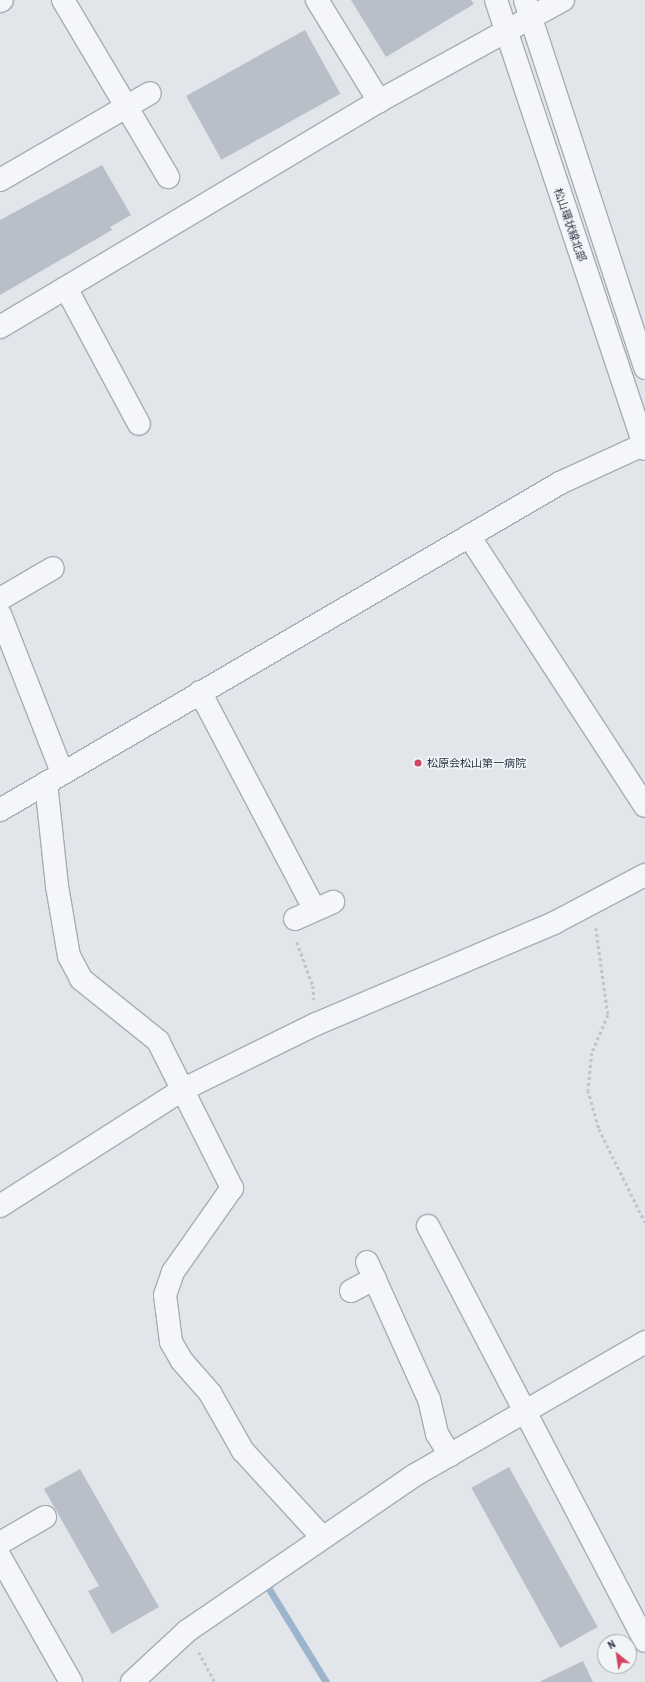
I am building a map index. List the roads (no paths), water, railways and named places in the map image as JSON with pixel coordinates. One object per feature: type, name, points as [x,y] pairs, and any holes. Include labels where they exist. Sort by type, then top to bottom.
[{"type":"street","points":[[63,0],[168,177]]},
{"type":"street","points":[[317,0],[379,101]]},
{"type":"street","name":"松山環状線北部","points":[[496,0],[505,33],[644,446]]},
{"type":"street","points":[[0,328],[379,101],[505,33],[528,10],[563,0]]},
{"type":"street","points":[[528,10],[645,368]]},
{"type":"street","points":[[0,180],[150,93]]},
{"type":"street","points":[[66,288],[138,424]]},
{"type":"street","points":[[0,810],[54,777],[560,483],[644,446]]},
{"type":"street","points":[[469,536],[645,806]]},
{"type":"street","points":[[0,599],[52,568]]},
{"type":"street","points":[[0,614],[54,777],[56,886],[69,956],[80,979],[158,1041],[184,1089],[232,1188],[173,1272],[166,1295],[171,1342],[182,1361],[210,1393],[243,1451],[322,1537]]},
{"type":"street","points":[[200,692],[324,906],[295,927]]},
{"type":"street","points":[[0,1206],[184,1089],[316,1024],[484,954],[592,904],[645,875]]},
{"type":"street","points":[[428,1226],[527,1411],[645,1640]]},
{"type":"street","points":[[351,1291],[371,1270],[429,1398],[438,1434],[450,1455]]},
{"type":"street","points":[[132,1682],[188,1631],[322,1537],[450,1455],[645,1342]]},
{"type":"street","points":[[0,1543],[45,1517]]},
{"type":"street","points":[[0,1557],[71,1682]]},
{"type":"waterway","points":[[269,1589],[326,1682]]},
{"type":"place","name":"松原会松山第一病院","points":[[418,763]]}]
